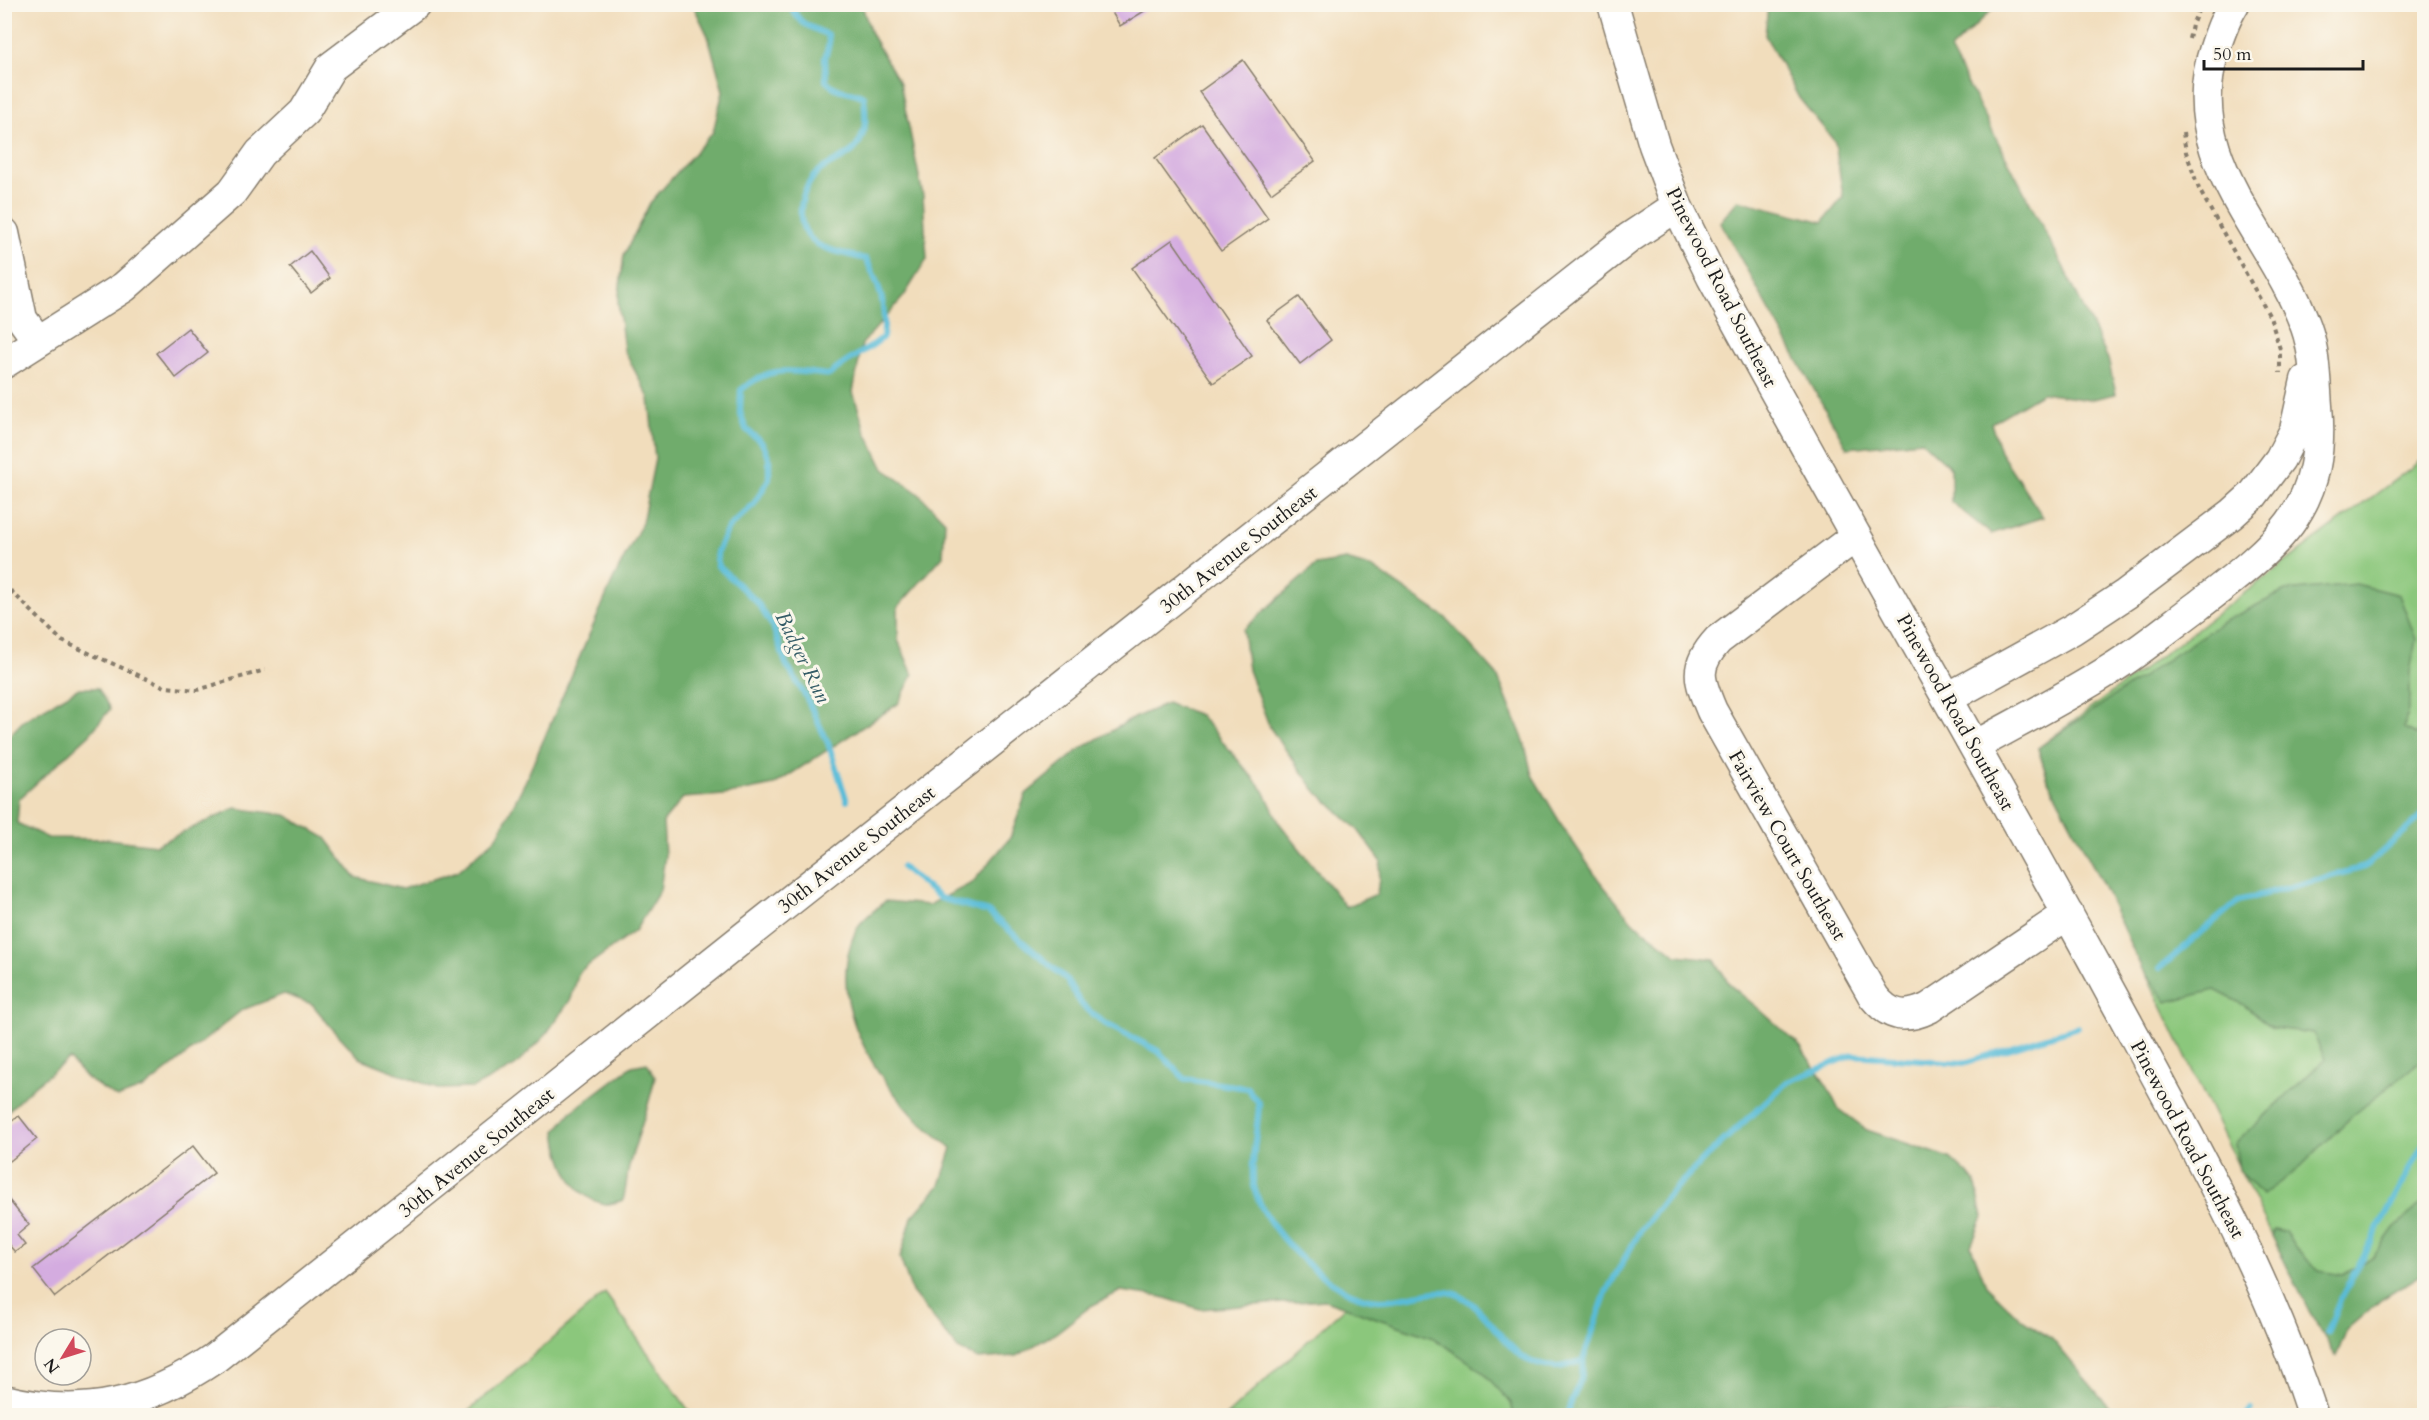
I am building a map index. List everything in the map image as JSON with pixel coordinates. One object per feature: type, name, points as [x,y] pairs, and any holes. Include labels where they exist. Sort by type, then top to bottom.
[{"type":"street","points":[[4,363],[124,287],[232,192],[260,153],[304,112],[331,67],[415,4]]},
{"type":"street","name":"Pinewood Road Southeast","points":[[1613,4],[1654,145],[1677,206],[1712,277],[2068,914],[2238,1232],[2288,1344],[2313,1416]]},
{"type":"street","points":[[1975,746],[2112,669],[2235,578],[2289,524],[2301,505],[2318,463],[2319,423],[2312,350],[2306,327],[2225,178],[2212,142],[2206,100],[2208,73],[2222,28],[2234,4]]},
{"type":"street","name":"30th Avenue Southeast","points":[[4,1400],[54,1412],[158,1406],[189,1376],[248,1333],[760,923],[1629,238],[1677,206]]},
{"type":"street","points":[[4,233],[22,319],[38,341]]},
{"type":"street","points":[[1948,698],[2082,623],[2126,594],[2232,514],[2253,495],[2280,459],[2295,430],[2312,350]]},
{"type":"street","points":[[2232,514],[2266,549]]},
{"type":"street","name":"Fairview Court Southeast","points":[[1856,536],[1709,649],[1700,667],[1700,680],[1712,711],[1874,997],[1883,1008],[1892,1013],[1918,1014],[2068,914]]},
{"type":"path","points":[[2188,44],[2192,25],[2201,4]]},
{"type":"path","points":[[2182,127],[2186,152],[2199,189],[2270,317],[2280,349],[2281,381]]},
{"type":"path","points":[[4,584],[62,641],[165,687],[197,690],[265,670]]},
{"type":"green space","points":[[693,5],[862,5],[871,34],[900,83],[923,196],[927,259],[904,296],[862,344],[853,392],[865,430],[884,469],[918,493],[945,521],[943,556],[898,607],[898,640],[913,675],[898,704],[774,785],[724,795],[683,798],[663,822],[665,856],[660,890],[635,931],[579,972],[571,999],[544,1037],[515,1066],[473,1088],[438,1089],[360,1058],[312,1004],[284,994],[242,1010],[146,1087],[117,1098],[86,1078],[69,1059],[34,1086],[5,1114],[5,740],[24,720],[79,688],[98,688],[110,709],[90,734],[19,799],[17,823],[48,838],[107,839],[156,845],[235,808],[286,815],[326,838],[355,877],[402,889],[458,871],[497,837],[526,780],[613,580],[642,523],[655,459],[649,398],[624,350],[618,302],[624,255],[650,203],[713,132],[723,91],[708,36]]},
{"type":"green space","points":[[1768,5],[1997,5],[1950,50],[2063,266],[2108,359],[2116,394],[2089,400],[2042,393],[1991,423],[2000,452],[2043,517],[1991,534],[1951,502],[1951,468],[1922,441],[1847,448],[1720,222],[1738,200],[1823,222],[1843,197],[1835,142],[1799,98],[1765,35]]},
{"type":"green space","points":[[2424,458],[2424,1234],[2340,1300],[2302,1282],[2272,1236],[2102,883],[2048,780],[2038,748]]},
{"type":"green space","points":[[1346,560],[1373,568],[1445,617],[1497,675],[1524,741],[1532,775],[1564,829],[1598,879],[1632,921],[1677,955],[1714,959],[1730,985],[1800,1046],[1827,1086],[1838,1108],[1867,1130],[1950,1158],[1975,1181],[1983,1217],[1971,1246],[1986,1285],[2022,1320],[2052,1339],[2109,1407],[2120,1415],[1514,1415],[1511,1403],[1481,1370],[1433,1338],[1325,1300],[1200,1309],[1162,1297],[1121,1291],[1091,1306],[1056,1333],[1016,1356],[978,1359],[958,1349],[912,1292],[900,1258],[912,1217],[940,1185],[952,1148],[918,1119],[896,1096],[867,1053],[856,1029],[849,1005],[846,980],[848,955],[856,930],[865,918],[885,901],[929,905],[972,883],[1010,838],[1026,794],[1081,748],[1132,719],[1167,703],[1200,715],[1264,791],[1280,824],[1346,907],[1377,894],[1381,861],[1358,830],[1314,789],[1270,728],[1248,670],[1243,630],[1316,565]]},
{"type":"green space","points":[[2356,584],[2399,595],[2416,639],[2410,672],[2410,700],[2404,728],[2420,736],[2424,733],[2424,1058],[2351,1117],[2296,1171],[2262,1195],[2239,1170],[2235,1144],[2325,1059],[2313,1033],[2273,1028],[2242,1004],[2215,990],[2167,1002],[2142,969],[2102,883],[2048,780],[2038,748],[2221,623],[2285,591]]},
{"type":"green space","points":[[647,1063],[655,1077],[629,1168],[623,1200],[607,1204],[594,1200],[584,1194],[569,1176],[560,1153],[556,1131],[571,1112],[632,1066]]},
{"type":"green space","points":[[2424,1201],[2424,1273],[2382,1299],[2347,1329],[2336,1357],[2309,1311],[2272,1236],[2274,1229],[2286,1232],[2296,1249],[2319,1271],[2343,1275],[2374,1256],[2394,1228]]},
{"type":"green space","points":[[1396,1260],[1557,1416],[1226,1416]]},
{"type":"green space","points":[[605,1293],[692,1415],[464,1415]]},
{"type":"building","points":[[1107,4],[1156,4],[1120,26]]},
{"type":"building","points":[[1243,60],[1315,161],[1271,193],[1199,92]]},
{"type":"building","points":[[1202,124],[1268,218],[1221,251],[1155,158]]},
{"type":"building","points":[[1172,240],[1252,356],[1213,383],[1132,268]]},
{"type":"building","points":[[310,251],[330,278],[311,293],[290,267]]},
{"type":"building","points":[[1299,297],[1331,340],[1300,364],[1267,320]]},
{"type":"building","points":[[188,328],[208,353],[176,378],[156,353]]},
{"type":"building","points":[[19,1116],[37,1139],[10,1161],[4,1154],[4,1127]]},
{"type":"building","points":[[193,1146],[214,1173],[55,1297],[33,1269]]},
{"type":"building","points":[[4,1194],[29,1225],[17,1235],[25,1245],[15,1252],[7,1243],[4,1245]]},
{"type":"waterway","name":"Badger Run","points":[[790,4],[801,21],[828,35],[829,43],[825,58],[826,81],[835,88],[864,97],[865,111],[864,129],[857,146],[849,154],[818,172],[806,188],[801,218],[809,237],[817,244],[866,259],[881,296],[884,316],[883,337],[829,375],[782,371],[762,376],[741,390],[740,412],[746,429],[762,443],[769,458],[769,479],[754,504],[728,528],[717,552],[717,565],[757,602],[773,627],[786,664],[806,697],[828,743],[847,801]]},
{"type":"waterway","points":[[2160,968],[2238,901],[2365,867],[2424,814]]},
{"type":"waterway","name":"Badger Run","points":[[902,867],[940,898],[988,912],[1066,979],[1082,1005],[1104,1023],[1158,1051],[1185,1079],[1247,1088],[1259,1103],[1253,1171],[1258,1199],[1268,1219],[1283,1239],[1320,1274],[1341,1288],[1361,1297],[1380,1300],[1439,1292],[1456,1294],[1470,1302],[1524,1358],[1539,1365],[1556,1367],[1583,1360]]},
{"type":"waterway","points":[[1567,1416],[1580,1381],[1583,1360],[1606,1292],[1640,1231],[1667,1197],[1707,1156],[1787,1082],[1853,1055],[1964,1063],[2078,1027]]},
{"type":"waterway","points":[[2327,1333],[2340,1300],[2424,1143]]},
{"type":"waterway","points":[[2247,1416],[2251,1409]]}]
